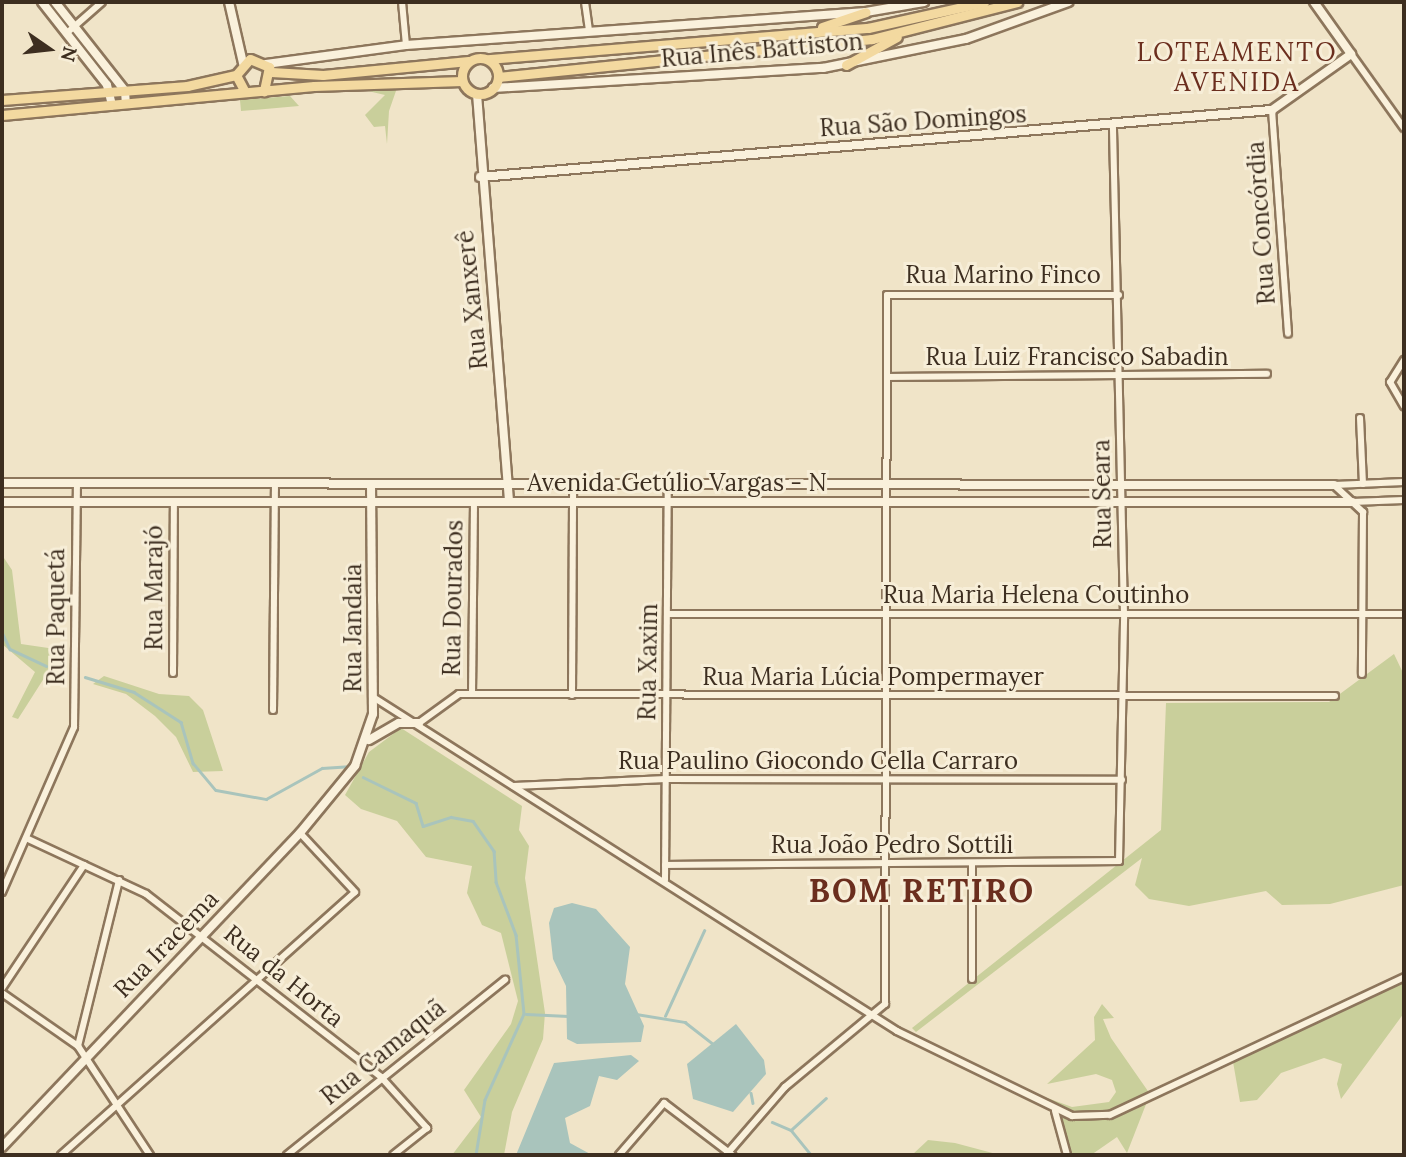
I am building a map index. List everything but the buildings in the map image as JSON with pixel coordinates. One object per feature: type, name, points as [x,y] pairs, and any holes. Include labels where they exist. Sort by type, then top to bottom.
[{"type":"main road","points":[[236,75],[243,62],[323,75],[868,28],[984,2]]},
{"type":"main road","points":[[498,77],[904,33],[1017,2]]},
{"type":"main road","points":[[778,36],[849,22],[868,8]]},
{"type":"main road","points":[[846,65],[904,33]]},
{"type":"main road","points":[[489,59],[498,77]]},
{"type":"main road","points":[[462,81],[468,61]]},
{"type":"main road","points":[[264,91],[268,68]]},
{"type":"main road","points":[[2,100],[125,91],[236,75]]},
{"type":"main road","points":[[236,75],[245,92]]},
{"type":"main road","points":[[2,115],[245,92],[462,81],[477,94],[493,88],[498,77]]},
{"type":"main road","points":[[31,98],[31,112]]},
{"type":"street","points":[[42,2],[125,91],[125,104]]},
{"type":"street","points":[[55,2],[76,26],[111,91],[112,105]]},
{"type":"street","points":[[68,32],[102,2]]},
{"type":"street","points":[[229,2],[243,62]]},
{"type":"street","points":[[402,2],[406,45]]},
{"type":"street","points":[[585,2],[589,30]]},
{"type":"street","points":[[268,68],[406,45],[924,2]]},
{"type":"street","name":"Rua Inês Battiston","points":[[493,88],[846,65],[966,39],[1068,2]]},
{"type":"street","points":[[1314,2],[1404,128]]},
{"type":"street","name":"Rua São Domingos","points":[[480,177],[1113,126],[1272,110],[1351,54]]},
{"type":"street","name":"Rua Xanxerê","points":[[477,94],[480,177],[510,486],[509,502]]},
{"type":"street","name":"Rua Concórdia","points":[[1272,110],[1288,333]]},
{"type":"street","name":"Rua Seara","points":[[1113,126],[1119,295],[1124,614],[1119,861]]},
{"type":"street","name":"Rua Marino Finco","points":[[888,377],[887,295],[1119,295]]},
{"type":"street","points":[[1404,360],[1390,382],[1404,406]]},
{"type":"street","name":"Rua Luiz Francisco Sabadin","points":[[888,377],[1120,378],[1267,374]]},
{"type":"street","points":[[619,1155],[664,1103],[729,1154],[785,1087],[874,1016],[885,1004],[888,980],[888,377]]},
{"type":"street","points":[[1360,418],[1363,484]]},
{"type":"street","points":[[1334,485],[1404,482]]},
{"type":"street","name":"Avenida Getúlio Vargas - N","points":[[2,483],[422,486],[1334,485]]},
{"type":"street","name":"Rua Paquetá","points":[[2,892],[67,750],[75,712],[76,484]]},
{"type":"street","points":[[273,710],[275,485]]},
{"type":"street","name":"Rua Jandaia","points":[[355,766],[369,740],[373,697],[372,485]]},
{"type":"street","points":[[1334,485],[1363,512],[1362,674]]},
{"type":"street","points":[[395,502],[417,496],[422,486]]},
{"type":"street","points":[[572,695],[573,486]]},
{"type":"street","name":"Rua Xaxim","points":[[665,880],[668,486]]},
{"type":"street","points":[[1352,502],[1404,500]]},
{"type":"street","name":"Avenida Getúlio Vargas - N","points":[[2,502],[887,503],[1121,506],[1352,502]]},
{"type":"street","name":"Rua Dourados","points":[[472,694],[474,502]]},
{"type":"street","name":"Rua Marajó","points":[[173,673],[174,503]]},
{"type":"street","name":"Rua Maria Helena Coutinho","points":[[667,614],[1404,614]]},
{"type":"street","name":"Rua Maria Lúcia Pompermayer","points":[[419,723],[459,694],[1335,696]]},
{"type":"street","points":[[373,697],[419,723],[874,1016],[942,1056],[1039,1095],[1055,1111],[1067,1155]]},
{"type":"street","points":[[369,740],[399,723],[419,723]]},
{"type":"street","name":"Rua Iracema","points":[[2,1147],[85,1056],[300,833],[355,766]]},
{"type":"street","name":"Rua Paulino Giocondo Cella Carraro","points":[[514,786],[666,779],[1122,780]]},
{"type":"street","points":[[61,1155],[355,892],[300,833]]},
{"type":"street","name":"Rua da Horta","points":[[26,838],[119,880],[202,934],[381,1077],[427,1128],[393,1155]]},
{"type":"street","name":"Rua João Pedro Sottili","points":[[665,865],[1119,861]]},
{"type":"street","points":[[972,863],[972,979]]},
{"type":"street","points":[[84,865],[2,990],[78,1046],[149,1155]]},
{"type":"street","points":[[78,1046],[119,880]]},
{"type":"street","points":[[1055,1111],[1092,1119],[1110,1115],[1404,977]]},
{"type":"street","name":"Rua Camaquã","points":[[287,1155],[381,1077],[505,981]]},
{"type":"green space","points":[[397,88],[389,111],[387,144],[385,126],[374,127],[365,115],[385,95],[368,91]]},
{"type":"green space","points":[[290,96],[299,106],[241,111],[240,100]]},
{"type":"green space","points":[[2,555],[12,570],[21,644],[62,650],[18,719],[12,717],[35,672],[2,644]]},
{"type":"green space","points":[[1394,654],[1404,675],[1404,885],[1330,904],[1282,905],[1266,891],[1189,906],[1149,899],[1135,885],[1142,858],[916,1032],[912,1028],[1161,830],[1166,703],[1329,702]]},
{"type":"green space","points":[[104,676],[159,694],[189,696],[203,710],[223,771],[193,772],[176,737],[155,716],[126,694],[93,684]]},
{"type":"green space","points":[[401,728],[522,806],[519,830],[529,846],[525,878],[545,1013],[543,1039],[512,1112],[504,1155],[452,1155],[481,1117],[464,1090],[511,1024],[518,1001],[501,933],[482,925],[467,893],[472,866],[426,857],[397,821],[361,809],[345,795],[369,752]]},
{"type":"green space","points":[[1404,977],[1404,1013],[1341,1099],[1337,1084],[1342,1064],[1324,1058],[1281,1073],[1257,1100],[1240,1102],[1232,1056]]},
{"type":"green space","points":[[1102,1004],[1114,1018],[1103,1019],[1111,1038],[1150,1094],[1127,1153],[1117,1137],[1091,1155],[1067,1155],[1055,1111],[1039,1095],[1072,1107],[1109,1102],[1116,1092],[1112,1080],[1096,1074],[1047,1084],[1095,1040],[1094,1017]]},
{"type":"green space","points":[[928,1140],[955,1143],[1000,1155],[912,1155]]},
{"type":"water","points":[[572,903],[596,909],[630,947],[625,984],[644,1026],[641,1042],[577,1044],[567,1039],[566,986],[553,959],[549,923],[554,908]]},
{"type":"water","points":[[736,1024],[764,1060],[766,1074],[733,1112],[693,1099],[687,1064]]},
{"type":"water","points":[[631,1055],[639,1061],[617,1080],[599,1076],[590,1106],[565,1118],[570,1143],[592,1155],[516,1155],[554,1063]]},
{"type":"waterway","points":[[2,632],[10,649],[46,666]]},
{"type":"waterway","points":[[85,677],[134,692],[181,722],[193,763],[216,790],[266,799],[322,768],[348,766]]},
{"type":"waterway","points":[[363,777],[416,803],[423,826],[451,817],[473,821],[494,851],[496,882],[516,935],[524,1014],[485,1100],[476,1155]]},
{"type":"waterway","points":[[665,1016],[704,931]]},
{"type":"waterway","points":[[630,1013],[685,1022],[713,1044]]},
{"type":"waterway","points":[[526,1014],[568,1016]]},
{"type":"waterway","points":[[751,1093],[753,1103]]},
{"type":"waterway","points":[[791,1130],[826,1098]]},
{"type":"waterway","points":[[772,1122],[791,1130],[811,1155]]},
{"type":"district","name":"LOTEAMENTO AVENIDA","points":[[1237,67]]},
{"type":"district","name":"BOM RETIRO","points":[[922,891]]}]
